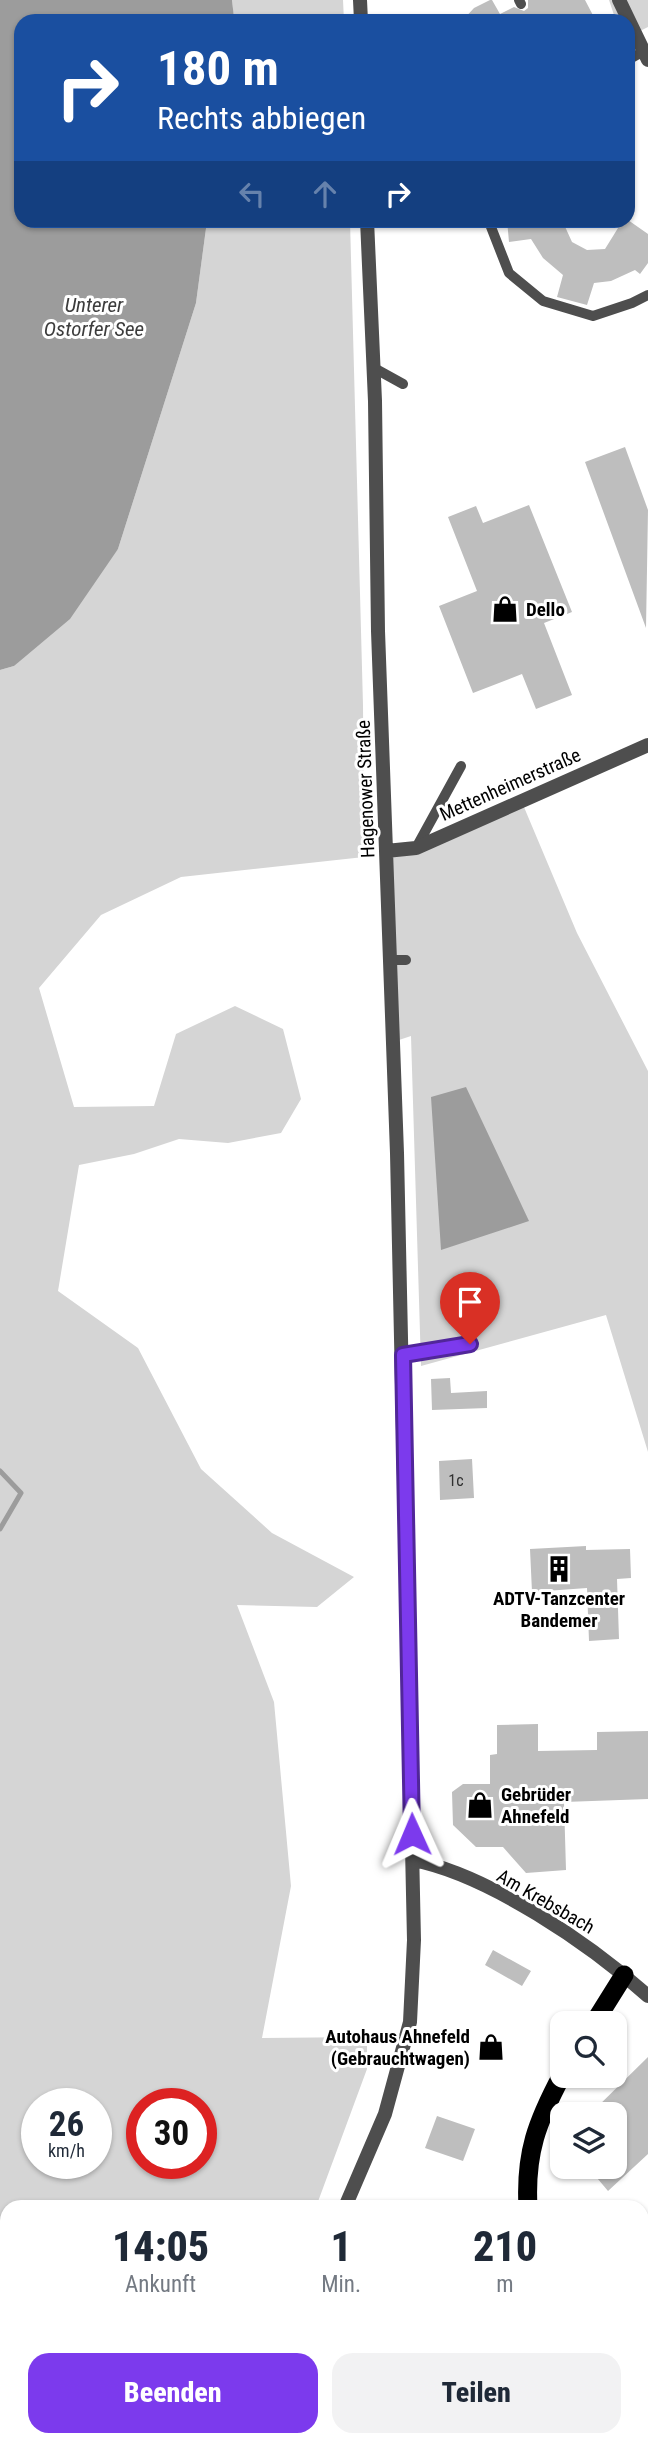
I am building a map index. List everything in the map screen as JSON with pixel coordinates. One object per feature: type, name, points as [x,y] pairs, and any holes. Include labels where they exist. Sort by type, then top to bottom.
[{"type":"highway","points":[[602,2011],[624,1975]]},
{"type":"highway","points":[[529,2200],[528,2164],[539,2117],[555,2088]]},
{"type":"street","points":[[635,33],[646,55]]},
{"type":"street","name":"Hagenower Straße","points":[[348,2200],[385,2114],[410,2022],[414,1940],[403,1355],[378,631],[374,368],[367,228]]},
{"type":"street","name":"Mettenheimerstraße","points":[[386,852],[416,848],[648,745]]},
{"type":"street","name":"Am Krebsbach","points":[[413,1860],[431,1863],[471,1880],[537,1915],[596,1953],[648,1996]]},
{"type":"lane","points":[[491,228],[509,273],[543,301],[593,316],[648,295]]},
{"type":"lane","points":[[374,368],[402,384]]},
{"type":"lane","points":[[416,848],[461,766]]},
{"type":"lane","points":[[390,960],[406,960]]},
{"type":"lane","points":[[403,1355],[470,1344]]},
{"type":"shaded area","points":[[232,0],[343,0],[344,14],[233,14]]},
{"type":"shaded area","points":[[609,0],[648,0],[648,27],[635,34],[635,14],[614,14]]},
{"type":"shaded area","points":[[206,228],[350,228],[363,705],[364,857],[181,877],[101,915],[39,988],[74,1107],[154,1106],[176,1034],[235,1006],[283,1029],[301,1099],[281,1133],[228,1143],[179,1139],[134,1154],[79,1165],[58,1291],[138,1348],[201,1469],[272,1533],[354,1577],[317,1607],[237,1605],[274,1702],[291,1886],[262,2038],[367,2037],[367,2069],[319,2200],[0,2200],[0,670],[14,666],[118,549],[196,303]]},
{"type":"shaded area","points":[[521,800],[577,933],[648,1071],[648,1452],[606,1315],[421,1366],[411,1036],[393,1042],[386,852],[402,850]]},
{"type":"water","name":"Unterer Ostorfer See","points":[[0,0],[232,0],[233,14],[14,14],[14,228],[206,228],[196,303],[118,549],[70,619],[14,666],[0,670]]},
{"type":"water","points":[[466,1087],[529,1221],[441,1250],[431,1097]]},
{"type":"building","points":[[492,0],[500,14],[468,14],[474,8]]},
{"type":"building","points":[[528,0],[585,0],[592,14],[500,14],[514,7],[524,11],[528,8]]},
{"type":"building","points":[[635,225],[648,234],[648,263],[640,274],[635,270],[611,281],[594,283],[587,305],[557,297],[563,275],[543,258],[531,239],[509,242],[508,228],[566,228],[572,242],[587,250],[605,249],[618,228],[635,228]]},
{"type":"building","points":[[625,447],[648,510],[646,628],[585,462]]},
{"type":"building","name":"Dello","points":[[529,505],[572,612],[544,623],[572,695],[536,709],[522,674],[473,693],[439,606],[477,591],[448,517],[476,506],[483,523]]},
{"type":"building","points":[[450,1378],[451,1393],[487,1391],[487,1408],[432,1410],[431,1379]]},
{"type":"building","points":[[472,1459],[474,1498],[440,1500],[439,1461]]},
{"type":"building","points":[[586,1546],[586,1550],[630,1549],[631,1578],[617,1579],[619,1639],[589,1641],[587,1588],[532,1592],[530,1549]]},
{"type":"building","name":"Gebrüder Ahnefeld","points":[[538,1724],[538,1751],[597,1750],[597,1732],[648,1731],[648,1799],[564,1802],[566,1870],[526,1873],[503,1847],[476,1847],[453,1825],[452,1792],[463,1784],[490,1784],[490,1755],[497,1754],[497,1725]]},
{"type":"building","points":[[493,1950],[531,1971],[522,1986],[485,1965]]},
{"type":"building","points":[[648,2057],[648,2154],[627,2173],[627,2102],[602,2102],[616,2088],[627,2088],[627,2078]]},
{"type":"building","points":[[437,2116],[475,2129],[463,2161],[425,2148]]},
{"type":"building","points":[[598,2179],[621,2179],[608,2191]]},
{"type":"waterway","points":[[0,1471],[21,1493],[0,1529]]},
{"type":"place","name":"Dello","points":[[505,609]]},
{"type":"place","name":"ADTV-Tanzcenter Bandemer","points":[[559,1569]]},
{"type":"place","name":"Gebrüder Ahnefeld","points":[[480,1805]]},
{"type":"place","name":"Autohaus Ahnefeld (Gebrauchtwagen)","points":[[491,2047]]},
{"type":"route","points":[[412,1834],[403,1355],[416,1355],[470,1344]]}]
